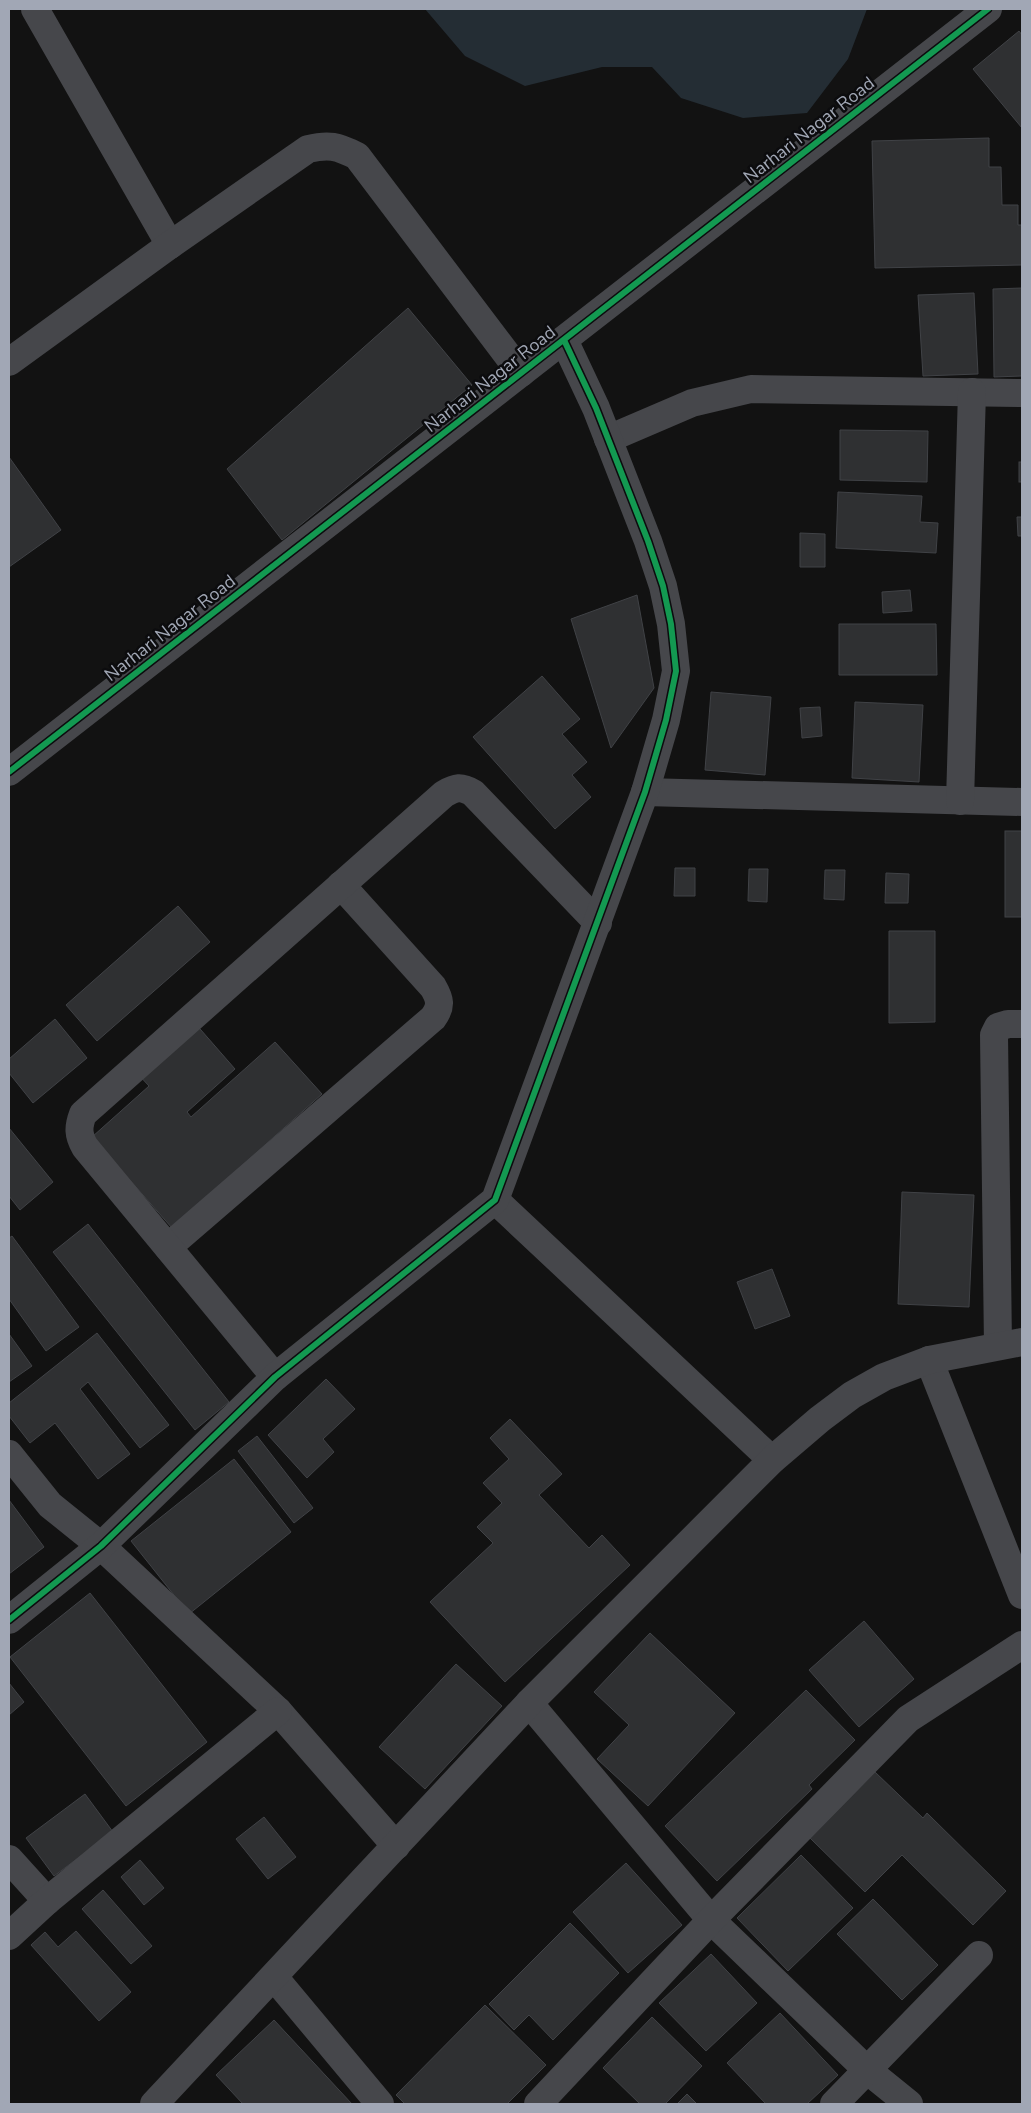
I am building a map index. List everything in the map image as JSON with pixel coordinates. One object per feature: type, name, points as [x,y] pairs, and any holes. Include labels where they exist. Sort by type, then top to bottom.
[{"type":"street","points":[[36,9],[170,245]]},
{"type":"street","name":"Narhari Nagar Road","points":[[9,772],[988,9]]},
{"type":"street","points":[[9,362],[170,245],[308,149],[325,145],[342,148],[357,156],[522,373]]},
{"type":"street","points":[[9,1620],[101,1546],[275,1377],[494,1200],[645,792],[666,720],[676,671],[671,624],[663,586],[648,541],[596,408],[564,340]]},
{"type":"street","points":[[608,439],[692,403],[751,389],[1022,392]]},
{"type":"street","points":[[960,801],[972,392]]},
{"type":"street","points":[[275,1377],[85,1147],[80,1137],[78,1125],[83,1114],[444,794],[455,788],[464,788],[473,793],[598,923]]},
{"type":"street","points":[[645,792],[1022,802]]},
{"type":"street","points":[[168,1247],[439,1011],[440,999],[433,987],[341,885]]},
{"type":"street","points":[[154,2104],[529,1703],[772,1460],[820,1419],[852,1395],[884,1377],[929,1360],[1010,1344],[994,1035],[998,1027],[1008,1024],[1022,1024]]},
{"type":"street","points":[[494,1200],[772,1460]]},
{"type":"street","points":[[929,1360],[1022,1595]]},
{"type":"street","points":[[9,1454],[50,1505],[101,1546],[278,1711],[396,1846]]},
{"type":"street","points":[[538,2104],[711,1920],[908,1719],[1022,1645]]},
{"type":"street","points":[[529,1703],[711,1920],[867,2070],[909,2104]]},
{"type":"street","points":[[9,1936],[47,1901],[278,1711]]},
{"type":"street","points":[[9,1859],[47,1901]]},
{"type":"street","points":[[834,2104],[979,1955]]},
{"type":"street","points":[[274,1976],[380,2104]]},
{"type":"shaded area","points":[[425,9],[867,9],[848,59],[807,113],[743,118],[681,98],[652,67],[602,67],[525,86],[465,56]]},
{"type":"building","points":[[1019,31],[1022,35],[1022,128],[973,69]]},
{"type":"building","points":[[989,138],[989,167],[1001,167],[1002,205],[1018,205],[1018,225],[1022,225],[1022,265],[875,268],[872,141]]},
{"type":"building","points":[[1022,288],[1022,376],[994,377],[993,289]]},
{"type":"building","points":[[974,293],[978,374],[923,376],[918,295]]},
{"type":"building","points":[[408,308],[472,385],[282,540],[227,469]]},
{"type":"building","points":[[840,430],[928,431],[927,482],[840,480]]},
{"type":"building","points":[[9,457],[61,530],[9,567]]},
{"type":"building","points":[[1019,462],[1022,462],[1022,482],[1019,482]]},
{"type":"building","points":[[838,492],[922,496],[920,522],[938,523],[936,553],[836,548]]},
{"type":"building","points":[[1017,517],[1022,517],[1022,536],[1018,536]]},
{"type":"building","points":[[800,533],[825,534],[825,567],[800,567]]},
{"type":"building","points":[[910,590],[912,611],[883,613],[882,592]]},
{"type":"building","points":[[637,595],[654,688],[611,748],[571,619]]},
{"type":"building","points":[[839,624],[936,624],[937,675],[839,675]]},
{"type":"building","points":[[542,676],[580,719],[562,734],[587,762],[572,775],[591,797],[555,829],[473,737]]},
{"type":"building","points":[[711,692],[771,697],[765,775],[705,770]]},
{"type":"building","points":[[855,702],[923,705],[919,782],[852,778]]},
{"type":"building","points":[[820,707],[822,736],[802,738],[800,708]]},
{"type":"building","points":[[1005,831],[1022,831],[1022,917],[1005,917]]},
{"type":"building","points":[[675,868],[695,868],[695,896],[674,896]]},
{"type":"building","points":[[749,869],[768,869],[767,902],[748,901]]},
{"type":"building","points":[[825,870],[845,870],[844,900],[824,899]]},
{"type":"building","points":[[886,873],[909,874],[908,903],[885,903]]},
{"type":"building","points":[[178,906],[210,942],[97,1041],[66,1005]]},
{"type":"building","points":[[889,931],[935,931],[935,1022],[889,1023]]},
{"type":"building","points":[[55,1019],[87,1058],[33,1103],[9,1073],[9,1059]]},
{"type":"building","points":[[194,1022],[235,1069],[187,1112],[191,1117],[275,1042],[322,1094],[172,1228],[92,1137],[149,1086],[137,1073]]},
{"type":"building","points":[[9,1128],[53,1182],[20,1210],[9,1196]]},
{"type":"building","points":[[902,1192],[974,1195],[969,1307],[898,1304]]},
{"type":"building","points":[[88,1224],[229,1402],[195,1430],[53,1252]]},
{"type":"building","points":[[12,1236],[79,1327],[46,1351],[9,1299],[9,1238]]},
{"type":"building","points":[[772,1269],[790,1316],[755,1329],[737,1282]]},
{"type":"building","points":[[97,1333],[169,1425],[140,1448],[88,1382],[80,1389],[130,1454],[98,1479],[55,1423],[30,1443],[9,1416],[9,1403]]},
{"type":"building","points":[[9,1334],[32,1366],[9,1382]]},
{"type":"building","points":[[326,1379],[355,1409],[323,1439],[334,1452],[307,1478],[268,1435]]},
{"type":"building","points":[[510,1419],[562,1474],[539,1495],[589,1548],[602,1535],[630,1565],[505,1682],[430,1602],[493,1543],[477,1527],[502,1503],[483,1483],[509,1459],[490,1438]]},
{"type":"building","points":[[257,1436],[313,1508],[294,1523],[238,1451]]},
{"type":"building","points":[[234,1459],[291,1532],[189,1614],[131,1541]]},
{"type":"building","points":[[9,1500],[44,1547],[9,1574]]},
{"type":"building","points":[[90,1593],[207,1742],[126,1806],[10,1657]]},
{"type":"building","points":[[864,1621],[914,1679],[859,1727],[809,1670]]},
{"type":"building","points":[[650,1633],[735,1713],[648,1806],[597,1759],[629,1725],[594,1692]]},
{"type":"building","points":[[456,1664],[502,1706],[425,1789],[379,1747]]},
{"type":"building","points":[[9,1683],[24,1702],[9,1715]]},
{"type":"building","points":[[806,1690],[855,1740],[809,1785],[812,1789],[717,1881],[665,1826]]},
{"type":"building","points":[[875,1772],[923,1818],[927,1813],[1006,1891],[973,1925],[902,1855],[865,1892],[810,1838]]},
{"type":"building","points":[[85,1794],[113,1832],[54,1876],[26,1838]]},
{"type":"building","points":[[264,1817],[296,1857],[268,1879],[236,1839]]},
{"type":"building","points":[[801,1855],[853,1908],[788,1971],[737,1918]]},
{"type":"building","points":[[140,1860],[164,1888],[144,1905],[121,1877]]},
{"type":"building","points":[[626,1863],[682,1925],[628,1973],[573,1912]]},
{"type":"building","points":[[103,1890],[152,1946],[131,1964],[82,1909]]},
{"type":"building","points":[[873,1899],[938,1965],[902,2000],[837,1934]]},
{"type":"building","points":[[570,1923],[619,1973],[553,2040],[529,2015],[514,2030],[489,2004]]},
{"type":"building","points":[[76,1931],[131,1992],[99,2021],[31,1945],[45,1932],[58,1947]]},
{"type":"building","points":[[711,1954],[757,2003],[706,2051],[659,2003]]},
{"type":"building","points":[[485,2005],[546,2065],[507,2104],[405,2104],[396,2095]]},
{"type":"building","points":[[780,2013],[838,2075],[807,2104],[766,2104],[727,2063]]},
{"type":"building","points":[[652,2017],[702,2066],[665,2104],[640,2104],[603,2068]]},
{"type":"building","points":[[274,2020],[352,2104],[243,2104],[216,2075]]},
{"type":"building","points":[[687,2094],[697,2104],[677,2104]]},
{"type":"cycle path","points":[[9,772],[988,9]]},
{"type":"cycle path","points":[[9,1620],[101,1546],[275,1377],[495,1200],[645,792],[666,720],[676,671],[671,624],[663,586],[648,541],[596,408],[564,340]]}]
